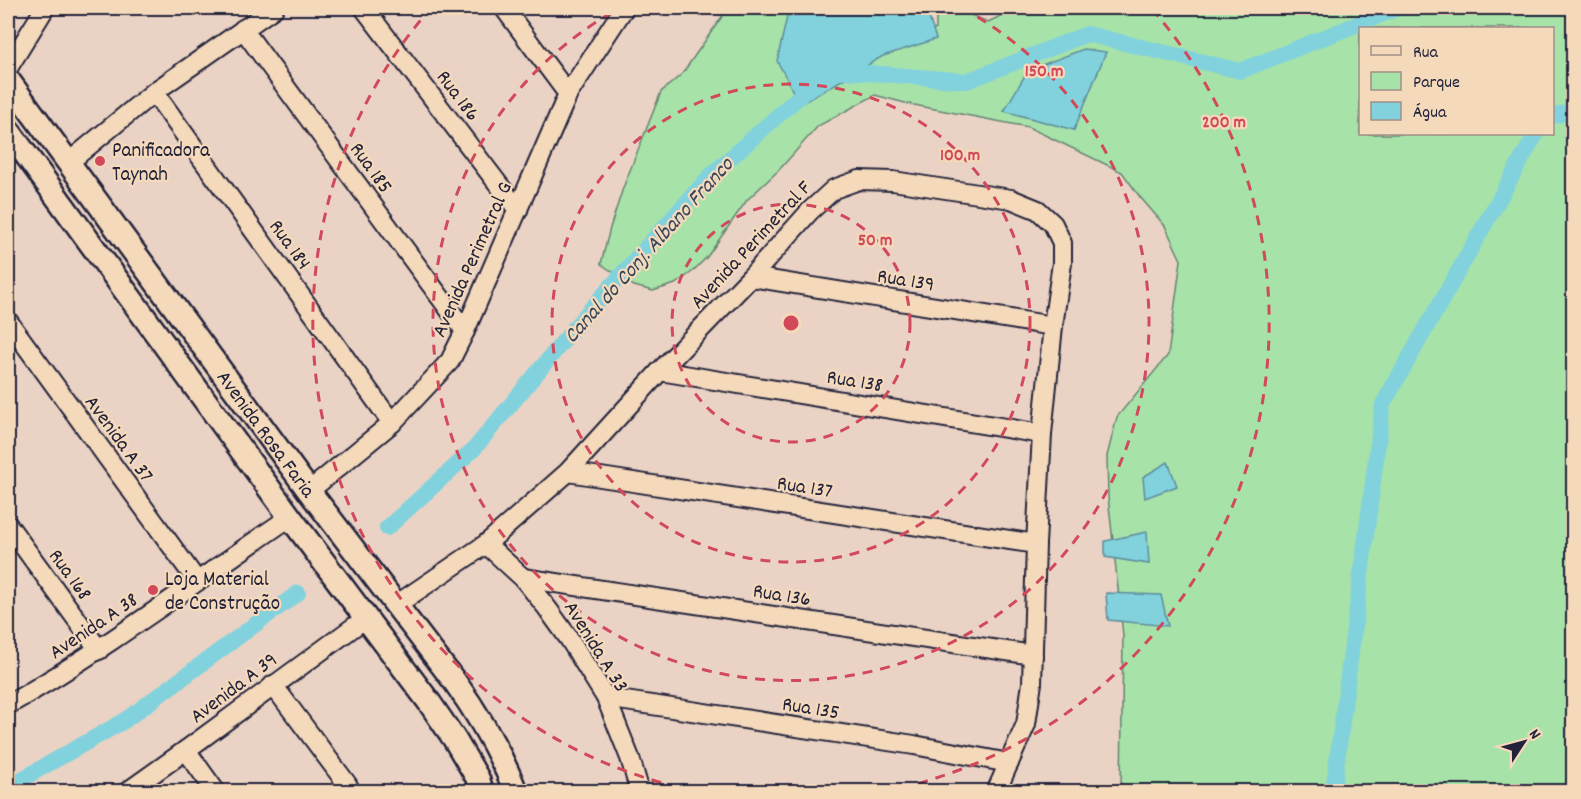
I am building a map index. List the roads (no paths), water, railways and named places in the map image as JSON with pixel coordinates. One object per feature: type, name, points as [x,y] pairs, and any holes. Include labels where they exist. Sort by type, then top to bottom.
[{"type":"street","points":[[8,68],[45,8]]},
{"type":"street","points":[[69,162],[154,92],[274,8]]},
{"type":"street","name":"Rua 186","points":[[364,8],[518,210]]},
{"type":"street","points":[[504,8],[568,94]]},
{"type":"street","name":"Avenida Perimetral G","points":[[309,491],[392,423],[450,361],[568,94],[624,8]]},
{"type":"street","name":"Rua 185","points":[[243,29],[465,331]]},
{"type":"street","name":"Avenida Rosa Faria","points":[[8,80],[309,491],[455,682],[503,760],[516,792]]},
{"type":"street","name":"Rua 184","points":[[154,92],[392,423]]},
{"type":"street","name":"Avenida Rosa Faria","points":[[8,130],[290,517],[429,702],[478,779],[482,792]]},
{"type":"street","name":"Avenida Perimetral F","points":[[396,605],[486,544],[568,472],[810,211],[834,189],[859,180],[893,181],[1011,199],[1038,210],[1053,224],[1062,243],[1062,263],[1042,434],[1032,683],[1026,724],[996,792]]},
{"type":"street","points":[[92,244],[116,228]]},
{"type":"street","name":"Rua 139","points":[[751,277],[1053,326]]},
{"type":"street","name":"Avenida A 37","points":[[8,321],[197,581]]},
{"type":"street","name":"Rua 138","points":[[660,371],[1042,434]]},
{"type":"street","name":"Rua 137","points":[[568,472],[1036,544]]},
{"type":"street","name":"Avenida A 38","points":[[8,705],[99,650],[290,517]]},
{"type":"street","name":"Rua 168","points":[[8,525],[99,650]]},
{"type":"street","name":"Avenida A 33","points":[[486,544],[523,578],[570,640],[606,698],[630,758],[640,792]]},
{"type":"street","name":"Rua 136","points":[[523,578],[1033,655]]},
{"type":"street","name":"Avenida A 39","points":[[127,792],[366,618]]},
{"type":"street","points":[[429,702],[455,682]]},
{"type":"street","points":[[273,685],[351,792]]},
{"type":"street","name":"Rua 135","points":[[606,698],[904,744],[1009,763]]},
{"type":"street","points":[[186,750],[216,792]]},
{"type":"water","points":[[789,8],[926,8],[936,39],[883,56],[799,105],[777,61]]},
{"type":"water","points":[[1084,49],[1106,52],[1074,130],[1004,111],[1028,70]]},
{"type":"water","points":[[1168,462],[1177,486],[1145,498],[1143,477]]},
{"type":"water","points":[[1147,532],[1149,564],[1105,557],[1105,541]]},
{"type":"water","points":[[1106,593],[1161,595],[1168,626],[1108,620]]},
{"type":"waterway","name":"Canal do Conj. Albano Franco","points":[[834,70],[967,81],[1087,34],[1240,71],[1398,8]]},
{"type":"waterway","name":"Canal do Conj. Albano Franco","points":[[387,528],[474,449],[580,321],[709,177],[811,86]]},
{"type":"waterway","points":[[1554,116],[1574,111]]},
{"type":"waterway","points":[[1333,792],[1383,404],[1535,135]]},
{"type":"waterway","name":"Canal do Conj. Albano Franco","points":[[8,787],[124,721],[298,593]]},
{"type":"place","name":"Panificadora Taynah","points":[[100,161]]},
{"type":"place","name":"Loja Material de Construção","points":[[153,590]]}]
